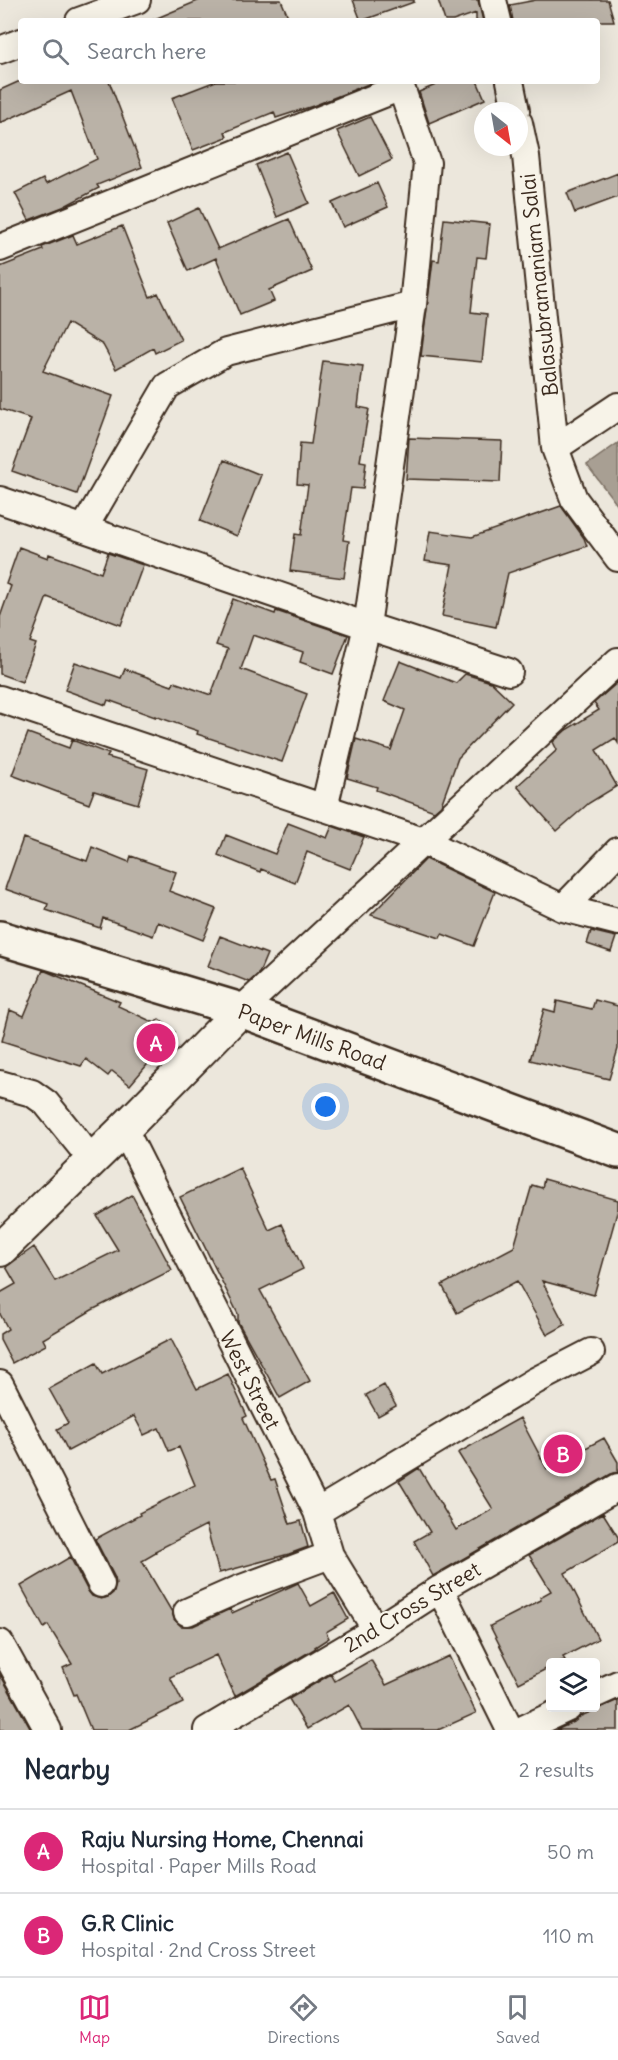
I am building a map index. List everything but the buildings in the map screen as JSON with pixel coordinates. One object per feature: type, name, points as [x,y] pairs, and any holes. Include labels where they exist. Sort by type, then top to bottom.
[{"type":"main road","name":"Paper Mills Road","points":[[0,938],[241,1010],[618,1151]]},
{"type":"street","points":[[87,18],[137,0]]},
{"type":"street","points":[[493,0],[497,18]]},
{"type":"street","points":[[0,50],[18,43]]},
{"type":"street","points":[[0,248],[410,84],[428,163],[413,305],[367,626],[324,808]]},
{"type":"street","points":[[511,84],[514,102]]},
{"type":"street","name":"Balasubramaniam Salai","points":[[526,156],[555,448],[574,499],[618,558]]},
{"type":"street","points":[[84,528],[167,386],[226,352],[413,305]]},
{"type":"street","points":[[555,448],[618,406]]},
{"type":"street","points":[[0,500],[367,626],[509,672]]},
{"type":"street","points":[[0,1250],[241,1010],[618,661]]},
{"type":"street","points":[[0,699],[423,841],[563,908],[618,922]]},
{"type":"street","points":[[563,908],[618,852]]},
{"type":"street","points":[[0,1084],[32,1093],[46,1102],[92,1160]]},
{"type":"street","name":"West Street","points":[[124,1129],[317,1512],[330,1555],[376,1630]]},
{"type":"street","points":[[317,1512],[535,1381],[591,1352]]},
{"type":"street","points":[[0,1384],[101,1584]]},
{"type":"street","name":"2nd Cross Street","points":[[207,1730],[376,1630],[440,1589],[618,1487]]},
{"type":"street","points":[[187,1612],[239,1589],[330,1555]]},
{"type":"street","points":[[440,1589],[510,1730]]},
{"type":"street","points":[[0,1643],[48,1730]]},
{"type":"street","points":[[600,1692],[618,1684]]},
{"type":"street","points":[[521,1730],[558,1712]]},
{"type":"shaded area","points":[[618,443],[618,506],[587,465]]},
{"type":"place","name":"Raju Nursing Home, Chennai","points":[[156,1043]]},
{"type":"place","name":"G.R Clinic","points":[[563,1454]]}]
